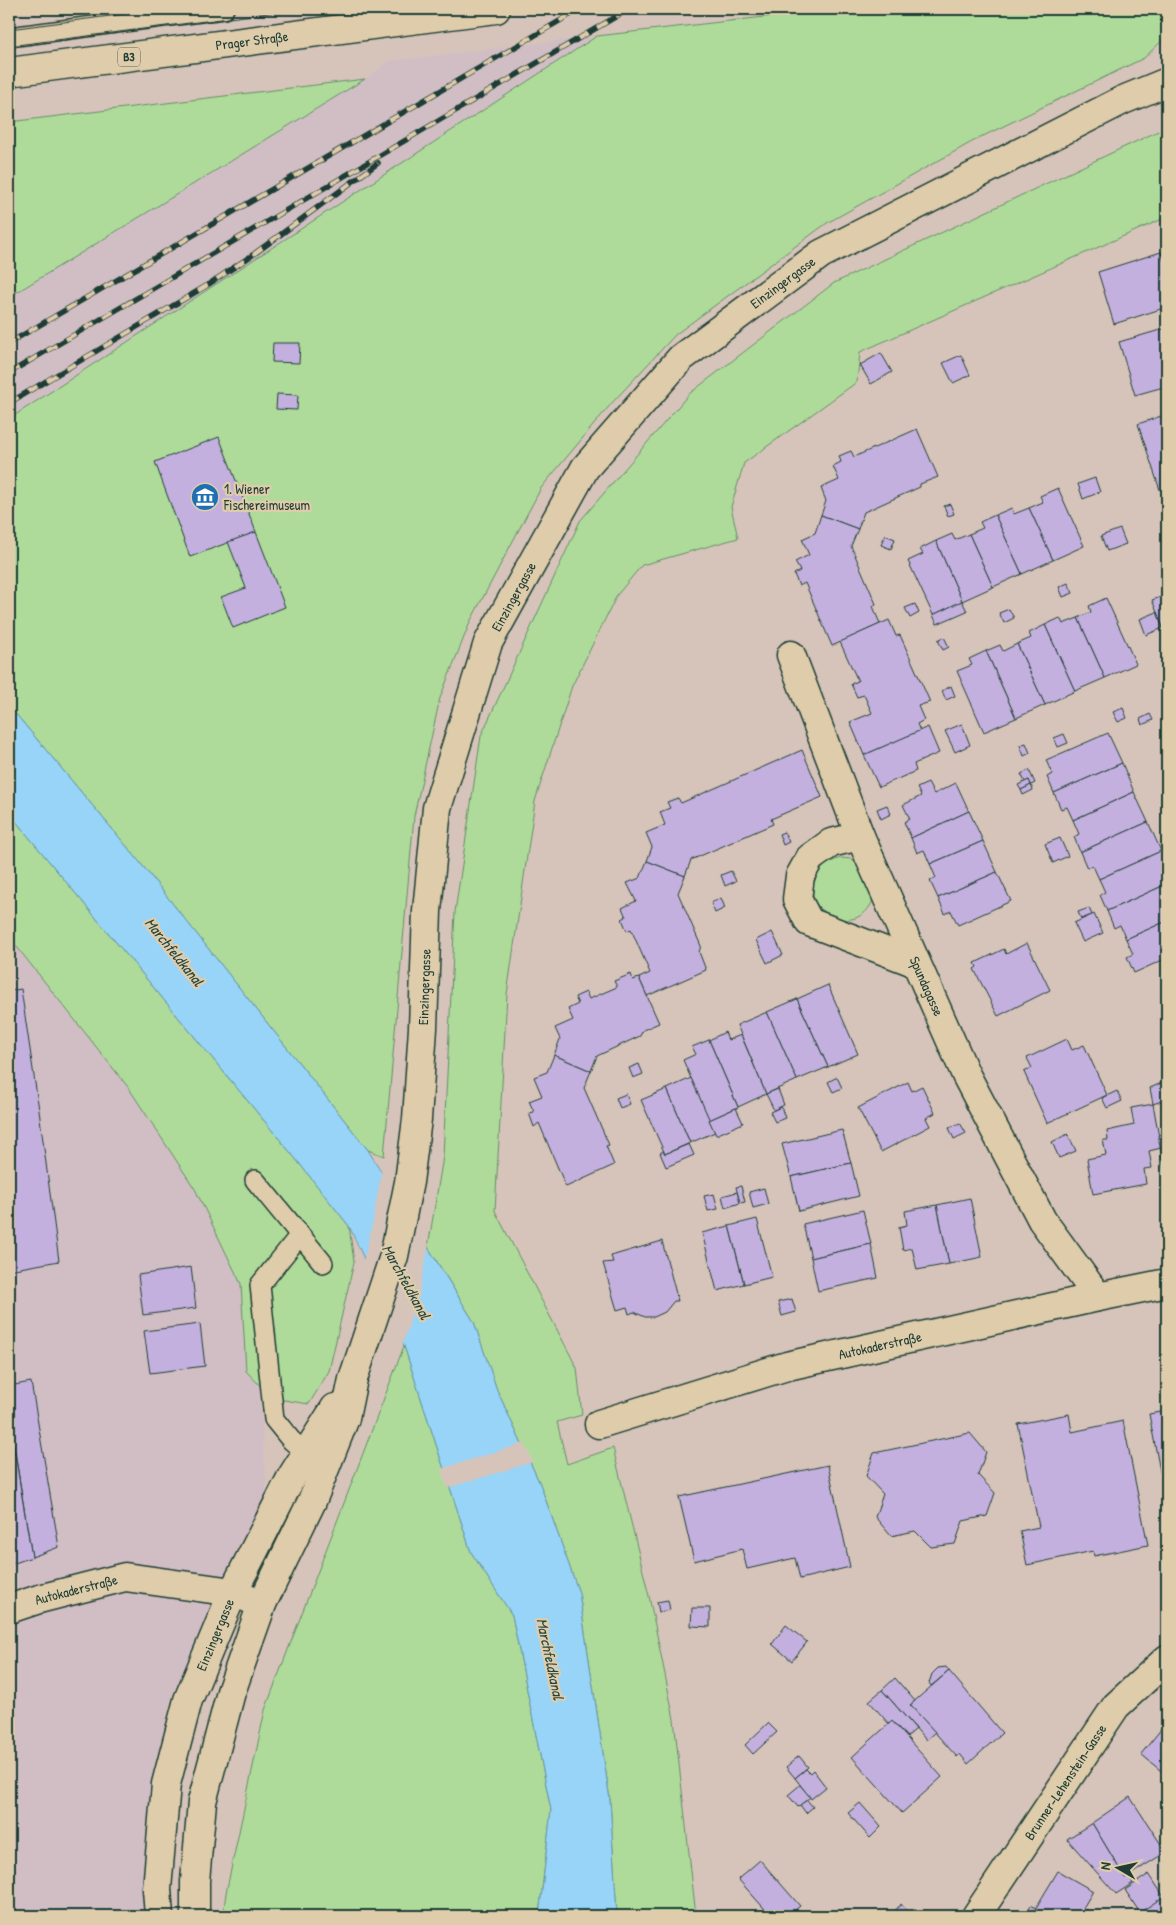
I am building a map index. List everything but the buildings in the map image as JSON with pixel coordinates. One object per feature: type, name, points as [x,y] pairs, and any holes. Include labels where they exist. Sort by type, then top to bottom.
[{"type":"main road","name":"Prager Straße","points":[[9,72],[496,9]]},
{"type":"main road","name":"Einzingergasse","points":[[1123,100],[1167,68]]},
{"type":"main road","name":"Einzingergasse","points":[[196,1916],[195,1881],[202,1802],[230,1692],[262,1604],[312,1501],[345,1418],[353,1379],[394,1256],[409,1182],[417,1118],[423,1028],[427,911],[437,808],[488,643],[585,468],[681,358],[821,254],[1123,100],[1167,82]]},
{"type":"main road","name":"Spundagasse","points":[[791,655],[860,836],[966,1075],[1042,1220],[1098,1297]]},
{"type":"main road","points":[[860,836],[831,842],[810,858],[800,876],[797,899],[809,922],[916,964]]},
{"type":"main road","name":"Autokaderstraße","points":[[599,1424],[787,1366],[1167,1283]]},
{"type":"main road","name":"Einzingergasse","points":[[159,1916],[157,1889],[166,1784],[188,1700],[233,1592],[285,1490],[353,1379]]},
{"type":"main road","name":"Autokaderstraße","points":[[9,1609],[40,1598],[126,1577],[233,1592],[262,1604]]},
{"type":"main road","name":"Brunner-Lehenstein-Gasse","points":[[976,1916],[1116,1706],[1167,1659]]},
{"type":"lane","points":[[9,37],[224,9]]},
{"type":"lane","points":[[255,1180],[323,1264]]},
{"type":"lane","points":[[299,1236],[260,1285],[274,1419],[291,1440],[306,1454]]},
{"type":"shaded area","points":[[597,36],[9,419],[9,297],[365,79],[389,61]]},
{"type":"shaded area","points":[[9,915],[285,1240],[252,1282],[267,1495],[218,1593],[171,1699],[152,1790],[142,1885],[145,1916],[9,1916]]},
{"type":"green space","points":[[835,9],[1167,9],[1167,36],[1144,58],[979,138],[827,223],[676,334],[611,404],[541,488],[470,622],[440,698],[414,816],[384,1156],[368,1150],[134,855],[9,706],[9,419],[597,36]]},
{"type":"green space","points":[[365,79],[9,297],[9,122]]},
{"type":"green space","points":[[1167,127],[1167,217],[860,352],[857,382],[744,463],[731,507],[738,538],[642,565],[617,595],[572,686],[535,801],[507,994],[495,1211],[577,1368],[582,1415],[557,1422],[567,1464],[613,1448],[649,1596],[674,1719],[696,1916],[617,1916],[610,1800],[579,1593],[540,1484],[497,1390],[474,1322],[428,1247],[443,1157],[455,912],[481,736],[580,521],[689,394],[834,283]]},
{"type":"green space","points":[[9,813],[295,1158],[349,1226],[354,1262],[329,1371],[309,1404],[272,1398],[246,1371],[241,1284],[195,1189],[128,1087],[9,937]]},
{"type":"green space","points":[[841,858],[852,859],[862,863],[875,891],[870,906],[853,919],[832,917],[823,912],[813,894],[814,883],[821,870],[827,864]]},
{"type":"green space","points":[[404,1346],[471,1552],[512,1615],[551,1810],[539,1916],[223,1916],[226,1893],[265,1710]]},
{"type":"water","name":"Marchfeldkanal","points":[[9,706],[134,855],[368,1150],[474,1322],[497,1390],[540,1484],[579,1593],[610,1800],[617,1916],[539,1916],[551,1810],[512,1615],[471,1552],[404,1346],[349,1226],[295,1158],[9,813]]},
{"type":"pier","points":[[382,1168],[429,1244],[419,1293],[402,1346],[363,1263],[372,1226]]},
{"type":"pier","points":[[524,1443],[533,1462],[447,1488],[441,1469]]},
{"type":"tram line","points":[[9,29],[165,9]]},
{"type":"tram line","points":[[9,46],[300,9]]},
{"type":"railway","points":[[9,343],[580,9]]},
{"type":"railway","points":[[9,373],[629,9]]},
{"type":"railway","points":[[9,403],[206,286],[254,254],[378,163]]},
{"type":"place","name":"1. Wiener Fischereimuseum","points":[[205,497]]}]
